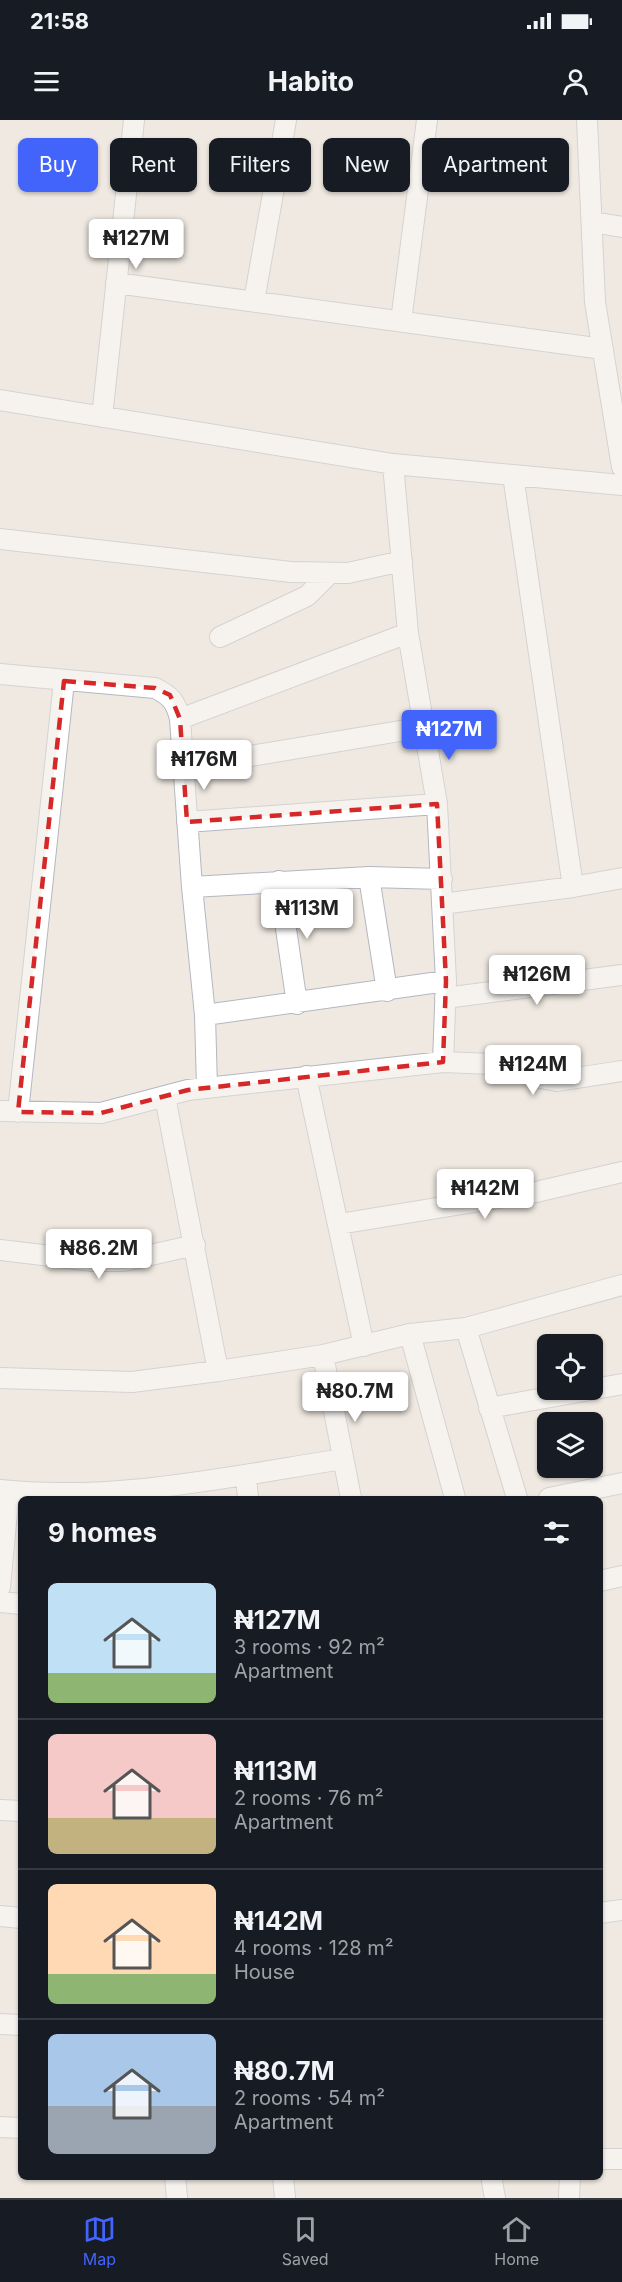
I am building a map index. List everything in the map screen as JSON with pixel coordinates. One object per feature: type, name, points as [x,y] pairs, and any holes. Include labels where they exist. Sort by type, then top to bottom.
[{"type":"street","points":[[102,417],[134,120]]},
{"type":"street","points":[[254,301],[286,120]]},
{"type":"street","points":[[401,321],[427,120]]},
{"type":"street","points":[[587,120],[595,302],[622,467]]},
{"type":"street","points":[[592,222],[622,227]]},
{"type":"street","points":[[116,282],[603,349]]},
{"type":"street","points":[[0,400],[393,464],[622,485]]},
{"type":"street","points":[[393,464],[408,633],[437,804],[445,990],[443,1062]]},
{"type":"street","points":[[513,475],[573,887]]},
{"type":"street","points":[[0,539],[235,567],[329,574],[348,573],[402,561]]},
{"type":"street","points":[[220,637],[307,597],[329,574]]},
{"type":"street","points":[[180,719],[408,633]]},
{"type":"street","points":[[0,674],[155,688],[170,695],[180,719],[192,887],[205,1015],[207,1088]]},
{"type":"street","points":[[64,681],[9,1111],[101,1113],[207,1088],[443,1062],[516,1065],[528,1070],[535,1077],[557,1081],[622,1071]]},
{"type":"street","points":[[184,767],[424,727]]},
{"type":"street","points":[[187,822],[437,804]]},
{"type":"street","points":[[192,887],[369,877],[442,879]]},
{"type":"street","points":[[369,877],[387,991]]},
{"type":"street","points":[[442,904],[573,887],[622,878]]},
{"type":"street","points":[[279,881],[297,1004]]},
{"type":"street","points":[[205,1015],[387,991],[445,990],[622,975]]},
{"type":"street","points":[[306,1076],[364,1346]]},
{"type":"street","points":[[165,1097],[218,1371]]},
{"type":"street","points":[[339,1224],[536,1192],[622,1172]]},
{"type":"street","points":[[0,1250],[93,1261],[124,1261],[195,1245]]},
{"type":"street","points":[[0,1378],[132,1382],[218,1371],[323,1355],[410,1334],[466,1328],[622,1285]]},
{"type":"street","points":[[466,1328],[517,1496]]},
{"type":"street","points":[[410,1334],[454,1496]]},
{"type":"street","points":[[323,1355],[351,1496]]},
{"type":"street","points":[[489,1408],[622,1384]]},
{"type":"street","points":[[0,1587],[4,1491],[118,1496],[246,1477],[342,1459]]},
{"type":"street","points":[[246,1477],[248,1496]]},
{"type":"street","points":[[559,1496],[622,1483]]},
{"type":"street","points":[[603,1580],[622,1576]]},
{"type":"street","points":[[0,1602],[18,1604]]},
{"type":"street","points":[[0,1810],[18,1811]]},
{"type":"street","points":[[603,1913],[622,1910]]},
{"type":"street","points":[[0,1916],[18,1918]]},
{"type":"street","points":[[0,2024],[18,2025]]},
{"type":"street","points":[[0,2127],[18,2128]]},
{"type":"street","points":[[603,2159],[622,2158]]},
{"type":"street","points":[[175,2180],[177,2198]]},
{"type":"street","points":[[283,2180],[285,2198]]},
{"type":"street","points":[[492,2180],[495,2198]]},
{"type":"street","points":[[569,2198],[570,2180]]},
{"type":"highlighted area","points":[[64,681],[155,688],[170,695],[180,719],[187,822],[437,804],[446,981],[443,1062],[188,1090],[101,1113],[18,1112]]}]
